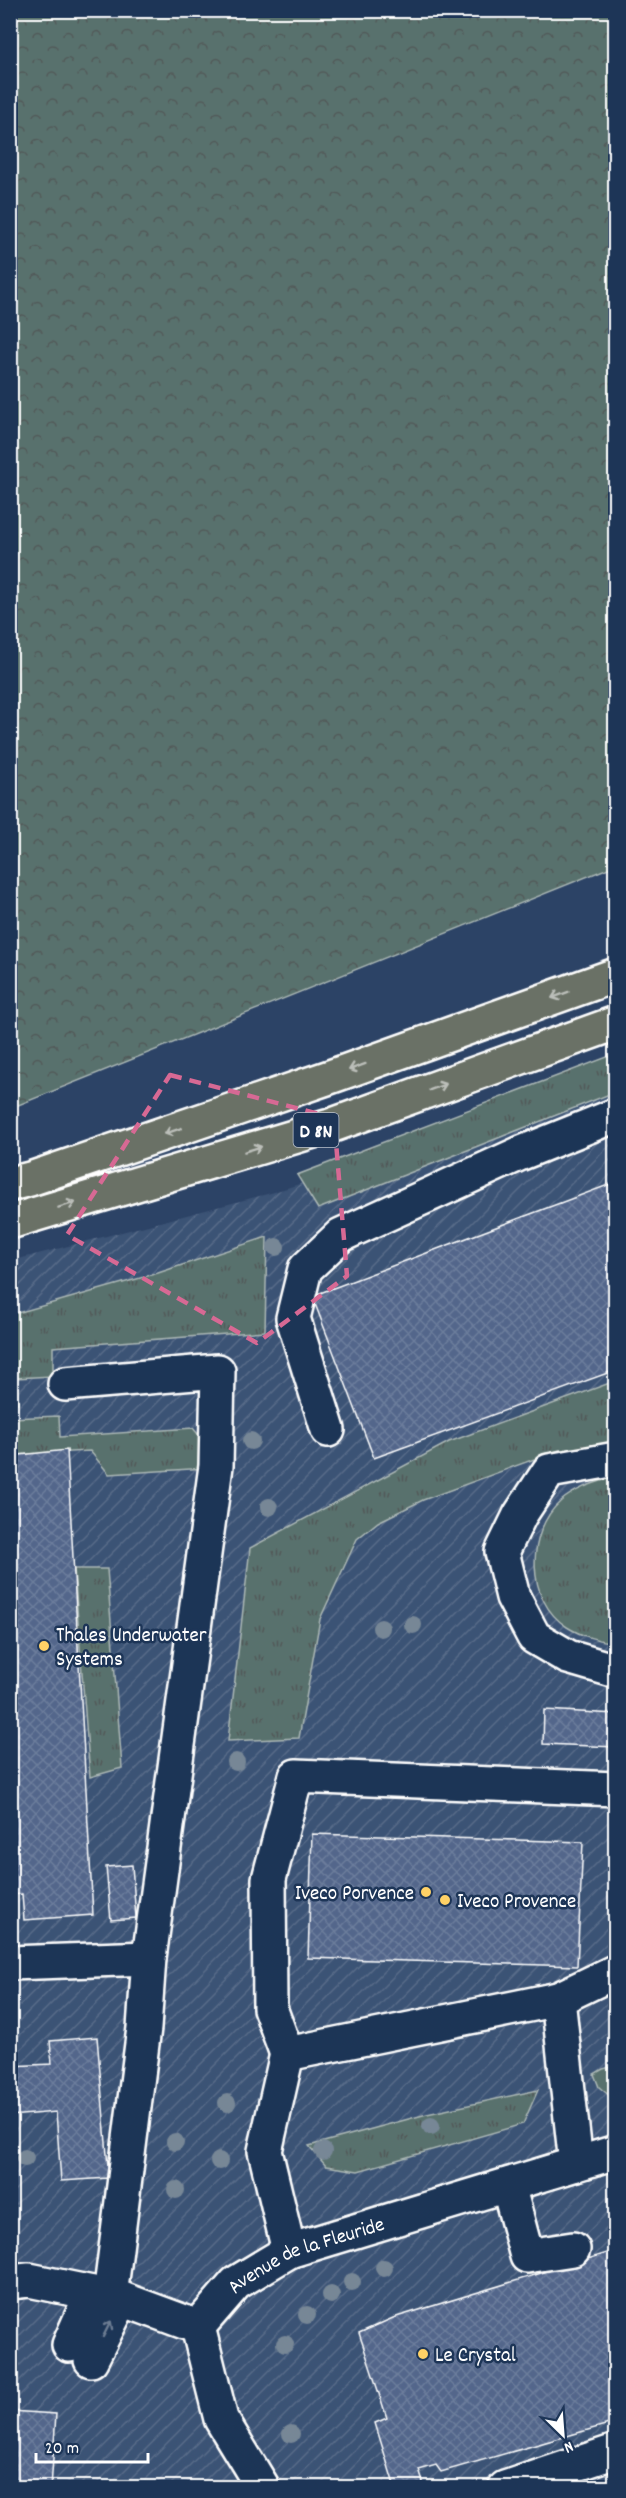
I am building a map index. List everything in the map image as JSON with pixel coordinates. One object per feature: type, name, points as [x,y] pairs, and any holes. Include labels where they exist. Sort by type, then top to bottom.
[{"type":"main road","name":"D 8N","points":[[10,1184],[327,1078],[615,975]]},
{"type":"main road","name":"D 8N","points":[[10,1222],[330,1126],[615,1023]]},
{"type":"street","points":[[328,1430],[293,1318],[305,1269],[341,1235],[519,1154],[615,1115]]},
{"type":"street","points":[[65,1384],[218,1371],[216,1466],[149,1958],[144,2028],[108,2296],[80,2352]]},
{"type":"street","points":[[615,1460],[549,1471],[520,1515],[502,1552],[513,1597],[534,1637],[568,1657],[615,1671]]},
{"type":"street","points":[[289,2251],[265,2151],[287,2054],[270,2008],[269,1879],[296,1776],[615,1789]]},
{"type":"street","points":[[10,1963],[149,1958]]},
{"type":"street","points":[[287,2054],[558,1999],[615,1971]]},
{"type":"street","points":[[558,1999],[576,2164]]},
{"type":"street","name":"Avenue de la Fleuride","points":[[198,2326],[236,2283],[289,2251],[508,2184],[614,2155]]},
{"type":"street","points":[[508,2184],[527,2256],[573,2249]]},
{"type":"street","points":[[10,2282],[29,2280],[108,2296],[198,2326],[221,2419],[263,2487]]},
{"type":"street","points":[[505,2487],[615,2451]]},
{"type":"highlighted area","points":[[170,1075],[334,1118],[347,1276],[257,1343],[67,1235]]},
{"type":"shaded area","points":[[615,1084],[615,2487],[11,2488],[11,1261],[271,1193]]},
{"type":"green space","points":[[11,10],[615,11],[616,865],[11,1108]]},
{"type":"green space","points":[[615,1054],[615,1092],[318,1209],[297,1175]]},
{"type":"green space","points":[[267,1237],[265,1331],[53,1347],[53,1376],[15,1378],[18,1403],[11,1403],[10,1315],[158,1273]]},
{"type":"green space","points":[[615,1381],[615,1448],[559,1450],[423,1500],[378,1522],[357,1539],[320,1619],[299,1738],[228,1741],[250,1548],[449,1442]]},
{"type":"green space","points":[[59,1416],[60,1437],[193,1428],[211,1450],[207,1468],[109,1474],[90,1451],[11,1455],[10,1418]]},
{"type":"green space","points":[[607,1479],[616,1480],[615,1643],[579,1633],[567,1627],[553,1615],[543,1600],[537,1583],[535,1566],[536,1547],[549,1514],[572,1493]]},
{"type":"green space","points":[[74,1569],[107,1569],[122,1768],[90,1777]]},
{"type":"green space","points":[[615,2066],[615,2095],[610,2096],[599,2087],[594,2074]]},
{"type":"green space","points":[[538,2090],[523,2124],[358,2171],[326,2166],[309,2146],[427,2114]]},
{"type":"building","points":[[616,1182],[616,1370],[374,1458],[312,1296]]},
{"type":"building","name":"Thales Underwater Systems","points":[[67,1450],[93,1915],[24,1920],[22,1894],[10,1895],[10,1456]]},
{"type":"building","points":[[544,1710],[616,1714],[616,1747],[543,1744]]},
{"type":"building","name":"Iveco Provence","points":[[312,1834],[583,1842],[577,1966],[308,1958]]},
{"type":"building","points":[[132,1865],[136,1918],[111,1920],[106,1867]]},
{"type":"building","points":[[97,2037],[109,2178],[61,2181],[56,2112],[10,2116],[10,2066],[52,2064],[50,2041]]},
{"type":"building","points":[[614,2251],[616,2422],[441,2472],[436,2465],[419,2470],[425,2488],[395,2488],[375,2423],[387,2418],[359,2333],[393,2318]]},
{"type":"building","points":[[10,2411],[56,2414],[51,2488],[10,2488]]},
{"type":"building","points":[[616,2476],[616,2488],[579,2488]]},
{"type":"place","name":"Thales Underwater Systems","points":[[44,1646]]},
{"type":"place","name":"Iveco Porvence","points":[[426,1892]]},
{"type":"place","name":"Iveco Provence","points":[[445,1900]]},
{"type":"place","name":"Le Crystal","points":[[423,2354]]}]
